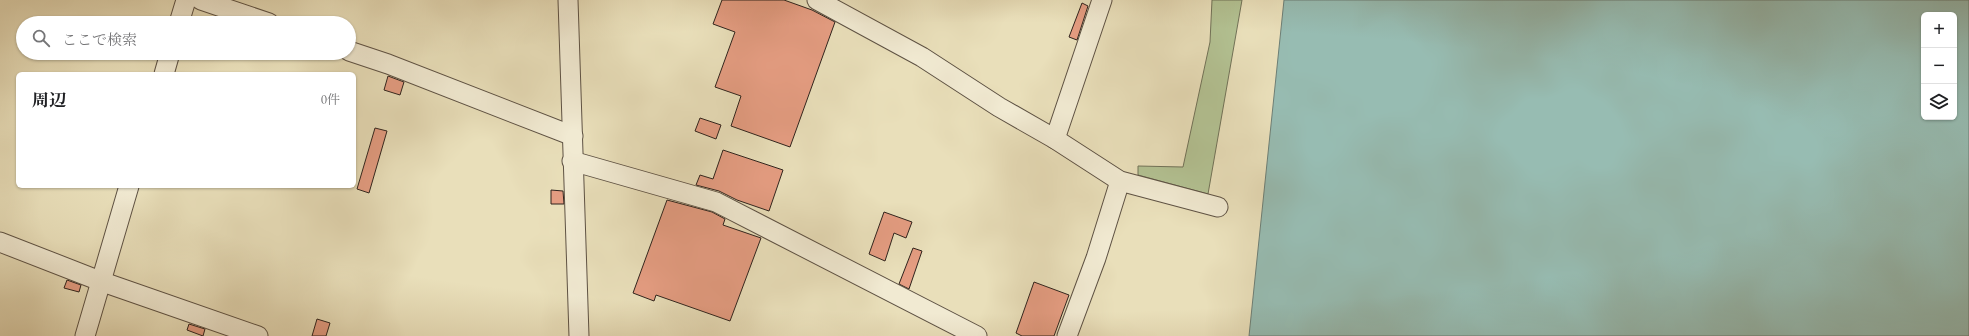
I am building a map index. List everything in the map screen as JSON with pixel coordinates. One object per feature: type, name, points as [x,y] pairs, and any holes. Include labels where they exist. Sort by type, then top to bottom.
[{"type":"street","points":[[181,16],[186,0]]},
{"type":"street","points":[[201,0],[248,16]]},
{"type":"street","points":[[568,0],[573,136],[572,161],[579,336]]},
{"type":"street","points":[[817,0],[922,57],[999,107],[1056,139],[1120,181],[1218,207]]},
{"type":"street","points":[[1056,139],[1102,0]]},
{"type":"street","points":[[356,53],[573,136]]},
{"type":"street","points":[[165,72],[168,60]]},
{"type":"street","points":[[572,161],[716,202],[977,336]]},
{"type":"street","points":[[1067,336],[1096,258],[1120,181]]},
{"type":"street","points":[[85,336],[128,188]]},
{"type":"street","points":[[0,242],[100,281],[258,336]]},
{"type":"green space","points":[[1212,0],[1242,0],[1208,194],[1138,175],[1138,166],[1183,167],[1210,42]]},
{"type":"water","points":[[1284,0],[1969,0],[1969,336],[1249,336]]},
{"type":"building","points":[[722,0],[784,0],[812,10],[835,22],[790,147],[731,126],[741,96],[715,87],[735,32],[713,24]]},
{"type":"building","points":[[1082,3],[1088,6],[1077,40],[1069,37]]},
{"type":"building","points":[[388,76],[404,82],[400,95],[384,90]]},
{"type":"building","points":[[700,118],[721,125],[716,139],[695,131]]},
{"type":"building","points":[[375,128],[387,131],[369,193],[357,189]]},
{"type":"building","points":[[723,150],[783,170],[769,211],[737,200],[719,191],[696,185],[700,175],[713,179]]},
{"type":"building","points":[[551,190],[563,191],[564,204],[551,204]]},
{"type":"building","points":[[667,200],[712,212],[725,219],[723,225],[761,238],[730,321],[656,295],[654,301],[633,293]]},
{"type":"building","points":[[884,212],[912,222],[906,238],[894,233],[885,261],[869,254]]},
{"type":"building","points":[[913,248],[922,251],[909,289],[899,284]]},
{"type":"building","points":[[67,280],[81,285],[79,292],[64,288]]},
{"type":"building","points":[[1034,282],[1069,295],[1054,336],[1022,336],[1016,333]]},
{"type":"building","points":[[317,319],[330,323],[326,336],[312,336]]},
{"type":"building","points":[[189,324],[205,329],[203,336],[187,330]]}]
